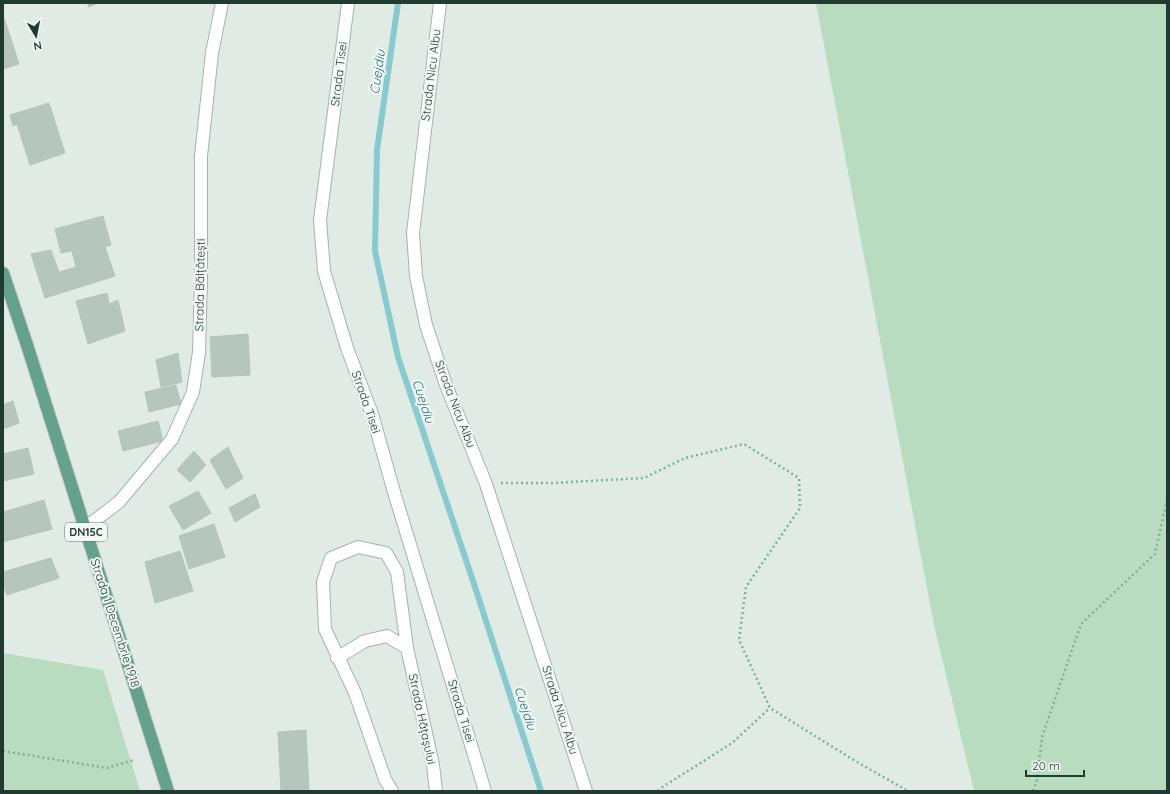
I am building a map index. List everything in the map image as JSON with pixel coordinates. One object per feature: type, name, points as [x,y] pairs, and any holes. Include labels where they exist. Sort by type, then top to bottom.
[{"type":"main road","name":"Strada 1 Decembrie 1918","points":[[3,273],[168,791]]},
{"type":"street","name":"Strada Bălțătești","points":[[85,528],[119,502],[172,439],[193,392],[199,352],[202,156],[212,53],[222,3]]},
{"type":"street","name":"Strada Tisei","points":[[348,3],[320,220],[324,271],[347,348],[372,414],[394,492],[485,791]]},
{"type":"street","name":"Strada Nicu Albu","points":[[440,3],[413,233],[416,276],[426,325],[446,386],[486,484],[586,791]]},
{"type":"street","name":"Strada Hățașului","points":[[392,791],[385,779],[355,693],[325,629],[323,582],[331,558],[358,547],[386,553],[397,572],[407,648],[424,724],[436,791]]},
{"type":"street","points":[[338,658],[365,641],[387,636],[407,648]]},
{"type":"path","points":[[486,484],[552,483],[644,478],[685,458],[744,444],[799,478],[800,508],[746,587],[739,640],[770,708],[857,762],[908,791]]},
{"type":"path","points":[[1033,791],[1037,780],[1042,737],[1081,624],[1155,554],[1167,499]]},
{"type":"path","points":[[658,791],[732,743],[770,708]]},
{"type":"path","points":[[3,751],[107,768],[134,760]]},
{"type":"green space","points":[[816,3],[1167,3],[1167,791],[974,791],[934,625]]},
{"type":"green space","points":[[3,653],[103,670],[140,791],[3,791]]},
{"type":"building","points":[[87,3],[98,3],[89,7]]},
{"type":"building","points":[[3,15],[10,36],[3,38]]},
{"type":"building","points":[[10,36],[19,64],[3,69],[3,38]]},
{"type":"building","points":[[49,103],[65,153],[30,165],[17,124],[13,126],[10,115]]},
{"type":"building","points":[[103,216],[111,245],[105,247],[115,276],[45,298],[31,254],[51,250],[59,272],[76,267],[72,251],[61,253],[55,229]]},
{"type":"building","points":[[107,293],[109,304],[118,300],[125,331],[88,344],[76,301]]},
{"type":"building","points":[[248,334],[250,375],[212,377],[210,337]]},
{"type":"building","points":[[178,353],[182,382],[161,387],[156,360]]},
{"type":"building","points":[[176,385],[181,404],[149,412],[145,392]]},
{"type":"building","points":[[13,401],[19,423],[3,429],[3,405]]},
{"type":"building","points":[[158,421],[163,441],[123,451],[118,431]]},
{"type":"building","points":[[228,447],[243,478],[226,489],[210,460]]},
{"type":"building","points":[[28,448],[34,474],[3,481],[3,454]]},
{"type":"building","points":[[194,451],[206,465],[190,482],[177,470]]},
{"type":"building","points":[[198,491],[211,513],[183,530],[169,506]]},
{"type":"building","points":[[255,494],[260,507],[235,522],[229,508]]},
{"type":"building","points":[[44,500],[52,529],[3,542],[3,512]]},
{"type":"building","points":[[214,524],[225,557],[189,569],[179,536]]},
{"type":"building","points":[[180,551],[193,591],[155,603],[145,562]]},
{"type":"building","points":[[51,558],[59,578],[7,595],[3,585],[3,572]]},
{"type":"building","points":[[306,730],[309,791],[281,791],[278,732]]},
{"type":"waterway","name":"Cuejdiu","points":[[398,3],[377,150],[375,251],[398,357],[541,791]]}]
